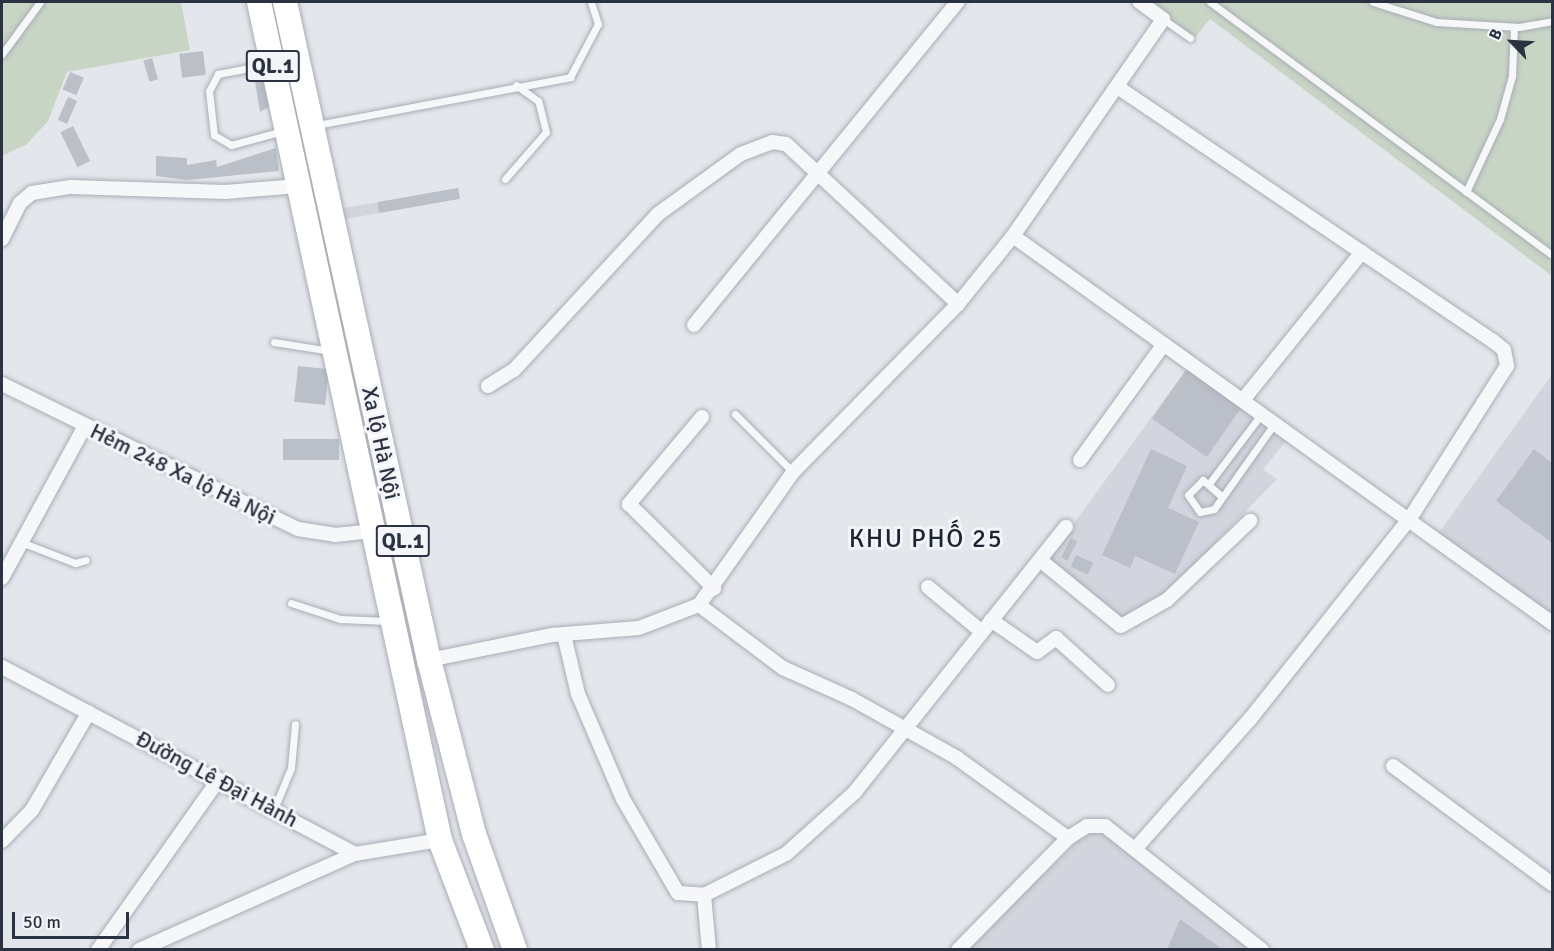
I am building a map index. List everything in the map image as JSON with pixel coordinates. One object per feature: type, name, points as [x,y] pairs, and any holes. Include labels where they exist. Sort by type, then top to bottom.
[{"type":"highway","name":"Xa lộ Hà Nội","points":[[259,2],[440,840],[482,950]]},
{"type":"highway","name":"Xa lộ Hà Nội","points":[[285,2],[429,660],[474,834],[515,950]]},
{"type":"highway","points":[[286,130],[312,126]]},
{"type":"highway","points":[[298,186],[324,183]]},
{"type":"street","points":[[429,660],[564,635],[639,628],[699,605],[714,588],[793,472],[958,304],[1013,236],[1119,88],[1163,19],[1140,2]]},
{"type":"street","points":[[694,325],[819,177],[951,4]]},
{"type":"street","points":[[1119,88],[1493,341],[1504,350],[1508,366],[1410,518],[1250,719],[1136,848]]},
{"type":"street","points":[[488,386],[514,370],[658,214],[741,154],[761,144],[786,144],[958,304]]},
{"type":"street","points":[[2,239],[20,203],[32,193],[71,187],[225,192],[298,186]]},
{"type":"street","points":[[1013,236],[1410,518],[1552,623]]},
{"type":"street","points":[[1243,400],[1362,252]]},
{"type":"street","points":[[1080,460],[1164,344]]},
{"type":"street","name":"Hẻm 248 Xa lộ Hà Nội","points":[[2,384],[298,529],[335,535],[372,531]]},
{"type":"street","points":[[702,417],[629,504],[714,588]]},
{"type":"street","points":[[2,578],[85,426]]},
{"type":"street","points":[[1040,560],[1121,626],[1167,600],[1250,521]]},
{"type":"street","points":[[564,635],[578,694],[623,799],[678,893],[705,895],[777,861],[811,836],[855,792],[1066,527]]},
{"type":"street","points":[[927,587],[982,632]]},
{"type":"street","points":[[699,605],[783,668],[905,728],[1068,838]]},
{"type":"street","points":[[991,620],[1036,652],[1056,638],[1108,686]]},
{"type":"street","name":"Đường Lê Đại Hành","points":[[2,667],[219,779],[355,854]]},
{"type":"street","points":[[2,842],[32,810],[89,712]]},
{"type":"street","points":[[1393,766],[1552,884]]},
{"type":"street","points":[[98,950],[219,779]]},
{"type":"street","points":[[958,950],[1068,838],[1095,824],[1136,848],[1262,950]]},
{"type":"street","points":[[139,950],[355,854],[440,840]]},
{"type":"street","points":[[705,895],[709,950]]},
{"type":"lane","points":[[2,54],[40,2]]},
{"type":"lane","points":[[312,126],[516,85],[570,77],[576,71],[598,24],[591,2]]},
{"type":"lane","points":[[1210,2],[1552,255]]},
{"type":"lane","points":[[1373,2],[1436,22],[1514,27],[1552,21]]},
{"type":"lane","points":[[1163,19],[1190,38]]},
{"type":"lane","points":[[1466,192],[1500,119],[1512,76],[1514,27]]},
{"type":"lane","points":[[272,63],[218,74],[209,91],[214,135],[231,145],[286,130]]},
{"type":"lane","points":[[505,179],[546,132],[538,101],[516,85]]},
{"type":"lane","points":[[274,342],[334,352]]},
{"type":"lane","points":[[1262,413],[1210,481],[1196,482],[1189,502],[1208,512],[1275,423]]},
{"type":"lane","points":[[735,414],[793,472]]},
{"type":"lane","points":[[1210,481],[1220,495]]},
{"type":"lane","points":[[21,542],[75,563],[86,560]]},
{"type":"lane","points":[[291,603],[340,619],[393,622]]},
{"type":"lane","points":[[274,809],[291,768],[295,724]]},
{"type":"shaded area","points":[[458,188],[460,199],[342,220],[340,209]]},
{"type":"shaded area","points":[[1188,367],[1288,438],[1263,470],[1277,479],[1165,594],[1121,620],[1048,559]]},
{"type":"shaded area","points":[[1552,374],[1552,616],[1439,533]]},
{"type":"shaded area","points":[[1088,831],[1103,831],[1254,950],[966,950]]},
{"type":"green space","points":[[2,2],[181,2],[190,50],[67,72],[48,121],[27,144],[2,156]]},
{"type":"green space","points":[[1147,2],[1552,2],[1552,276],[1210,19],[1194,39]]},
{"type":"building","points":[[203,51],[206,75],[182,78],[179,54]]},
{"type":"building","points":[[152,58],[158,79],[149,82],[143,60]]},
{"type":"building","points":[[265,70],[272,105],[260,112],[255,82]]},
{"type":"building","points":[[70,72],[84,78],[76,95],[63,89]]},
{"type":"building","points":[[68,97],[77,101],[67,124],[58,120]]},
{"type":"building","points":[[73,126],[90,161],[78,167],[60,132]]},
{"type":"building","points":[[276,148],[279,171],[187,180],[156,176],[156,156],[187,158],[187,165],[216,160],[217,167]]},
{"type":"building","points":[[458,188],[460,199],[379,213],[377,202]]},
{"type":"building","points":[[298,366],[329,369],[325,405],[294,402]]},
{"type":"building","points":[[1188,367],[1243,405],[1207,457],[1152,419]]},
{"type":"building","points":[[283,439],[339,439],[339,460],[283,460]]},
{"type":"building","points":[[1151,449],[1187,466],[1168,508],[1199,522],[1175,574],[1135,556],[1130,568],[1102,555]]},
{"type":"building","points":[[1534,449],[1552,463],[1552,543],[1496,501]]},
{"type":"building","points":[[1071,538],[1077,541],[1067,561],[1061,558]]},
{"type":"building","points":[[1076,555],[1093,563],[1088,575],[1071,567]]},
{"type":"building","points":[[1180,919],[1224,950],[1167,950]]},
{"type":"district","name":"KHU PHỐ 25","points":[[926,540]]}]
